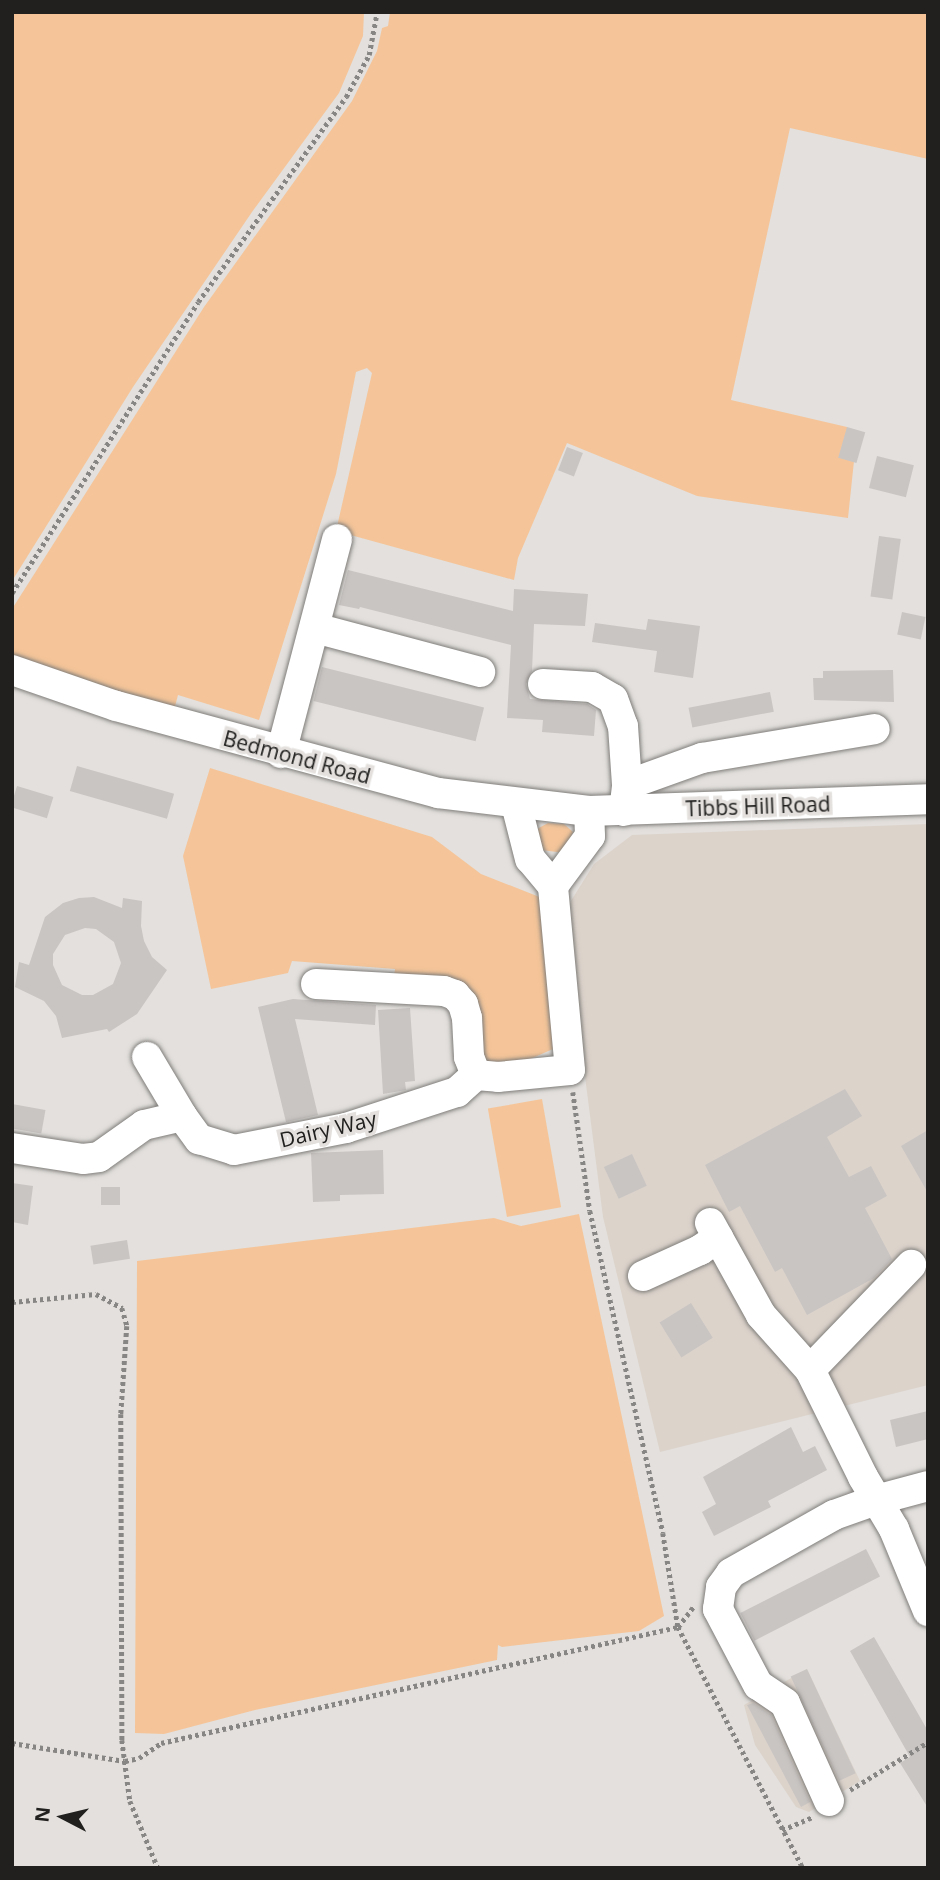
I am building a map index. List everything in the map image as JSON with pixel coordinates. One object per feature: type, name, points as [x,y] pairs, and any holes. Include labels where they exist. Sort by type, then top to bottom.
[{"type":"street","points":[[282,753],[337,539]]},
{"type":"street","points":[[314,628],[480,672]]},
{"type":"street","name":"Bedmond Road","points":[[12,670],[116,706],[438,793],[589,811]]},
{"type":"street","points":[[542,684],[592,687],[613,699],[623,726],[626,798],[702,758],[876,729]]},
{"type":"street","name":"Tibbs Hill Road","points":[[589,811],[626,798],[928,799]]},
{"type":"street","points":[[316,984],[444,991],[455,995],[463,1004],[467,1018],[469,1058],[476,1075],[498,1077],[570,1070],[553,886],[530,859],[516,804]]},
{"type":"street","points":[[553,886],[590,836],[589,811]]},
{"type":"street","name":"Dairy Way","points":[[147,1057],[182,1116],[200,1139],[234,1150],[346,1128],[457,1092],[476,1075]]},
{"type":"street","points":[[12,1148],[83,1159],[99,1157],[144,1125],[182,1116]]},
{"type":"street","points":[[643,1276],[700,1250],[714,1231],[761,1315],[810,1370],[876,1500],[894,1529],[928,1611]]},
{"type":"street","points":[[810,1370],[911,1265]]},
{"type":"street","points":[[829,1801],[785,1703],[758,1685],[718,1609],[721,1587],[731,1573],[834,1515],[928,1486]]},
{"type":"path","points":[[12,593],[198,302],[346,97],[369,55],[377,12]]},
{"type":"path","points":[[570,1070],[590,1211],[663,1533],[678,1627],[803,1868]]},
{"type":"path","points":[[12,1302],[96,1294],[122,1308],[127,1326],[121,1414],[120,1542],[125,1761],[130,1801],[158,1868]]},
{"type":"path","points":[[12,1743],[125,1761],[139,1758],[161,1743],[678,1627],[701,1595],[721,1587]]},
{"type":"path","points":[[782,1830],[816,1816],[829,1801],[928,1742]]},
{"type":"shaded area","points":[[12,12],[364,12],[363,36],[339,93],[252,212],[133,387],[12,581]]},
{"type":"shaded area","points":[[390,12],[928,12],[928,159],[790,128],[731,400],[847,427],[854,461],[848,518],[697,496],[567,443],[518,558],[514,580],[336,531],[372,373],[367,368],[356,372],[336,474],[259,720],[178,695],[173,714],[17,659],[12,655],[12,609],[204,307],[352,101],[377,51],[382,28],[388,26]]},
{"type":"shaded area","points":[[210,768],[432,837],[481,874],[542,898],[553,1049],[503,1071],[481,1058],[477,1016],[394,976],[395,969],[292,961],[288,973],[211,989],[183,856]]},
{"type":"shaded area","points":[[548,823],[564,824],[573,832],[565,853],[541,850],[537,829]]},
{"type":"shaded area","points":[[928,824],[928,1385],[660,1452],[603,1217],[583,1061],[569,904],[594,864],[632,835]]},
{"type":"shaded area","points":[[542,1099],[561,1207],[507,1217],[488,1109]]},
{"type":"shaded area","points":[[579,1214],[664,1616],[639,1631],[502,1647],[498,1645],[497,1660],[255,1710],[164,1734],[135,1733],[137,1261],[494,1218],[521,1226]]},
{"type":"shaded area","points":[[807,1669],[860,1781],[809,1812],[796,1807],[755,1745],[744,1705]]},
{"type":"building","points":[[847,427],[865,432],[856,463],[838,458]]},
{"type":"building","points":[[567,447],[583,453],[574,476],[558,470]]},
{"type":"building","points":[[877,456],[914,465],[906,497],[869,488]]},
{"type":"building","points":[[879,536],[901,539],[892,599],[871,596]]},
{"type":"building","points":[[348,570],[513,611],[514,589],[588,594],[585,626],[534,624],[532,671],[526,684],[530,699],[587,704],[596,710],[594,736],[542,732],[543,720],[507,718],[511,645],[360,607],[339,605]]},
{"type":"building","points":[[902,612],[925,617],[921,639],[897,634]]},
{"type":"building","points":[[648,619],[700,626],[693,678],[654,672],[657,651],[592,642],[595,623],[646,630]]},
{"type":"building","points":[[322,667],[484,707],[476,741],[314,701]]},
{"type":"building","points":[[893,670],[894,702],[814,700],[813,678],[823,678],[823,671]]},
{"type":"building","points":[[770,692],[774,712],[692,727],[689,708]]},
{"type":"building","points":[[77,766],[174,794],[167,819],[70,791]]},
{"type":"building","points":[[17,786],[53,797],[47,818],[12,807]]},
{"type":"building","points":[[94,897],[122,908],[123,898],[142,901],[141,926],[144,941],[152,957],[167,970],[137,1014],[109,1032],[107,1029],[62,1038],[56,1016],[44,1001],[15,987],[19,962],[29,965],[45,917],[63,903]],"holes":[[[85,928],[96,929],[114,942],[121,963],[113,984],[93,995],[82,995],[62,985],[53,965],[53,954],[65,935]]]},
{"type":"building","points":[[293,999],[376,1005],[375,1025],[295,1019],[318,1115],[286,1122],[258,1007]]},
{"type":"building","points":[[410,1008],[415,1081],[405,1082],[406,1090],[383,1094],[378,1010]]},
{"type":"building","points":[[845,1089],[862,1116],[827,1137],[849,1177],[871,1166],[887,1196],[865,1208],[892,1259],[874,1278],[807,1315],[782,1268],[775,1272],[740,1206],[729,1212],[705,1165]]},
{"type":"building","points":[[12,1104],[45,1110],[41,1134],[12,1128]]},
{"type":"building","points":[[928,1130],[928,1193],[901,1146]]},
{"type":"building","points":[[383,1150],[384,1194],[340,1195],[340,1201],[313,1202],[311,1153]]},
{"type":"building","points":[[632,1154],[647,1186],[619,1199],[604,1167]]},
{"type":"building","points":[[12,1183],[33,1186],[28,1225],[12,1222]]},
{"type":"building","points":[[101,1187],[120,1187],[120,1205],[101,1205]]},
{"type":"building","points":[[127,1240],[130,1259],[93,1265],[90,1246]]},
{"type":"building","points":[[691,1303],[713,1338],[681,1357],[660,1323]]},
{"type":"building","points":[[928,1411],[928,1439],[896,1447],[890,1420]]},
{"type":"building","points":[[791,1427],[803,1452],[815,1446],[827,1470],[768,1501],[771,1507],[714,1536],[702,1512],[716,1504],[703,1477]]},
{"type":"building","points":[[866,1549],[880,1577],[754,1641],[740,1613]]},
{"type":"building","points":[[874,1637],[928,1731],[928,1808],[900,1763],[910,1757],[850,1651]]},
{"type":"building","points":[[807,1669],[856,1773],[839,1781],[791,1677]]},
{"type":"building","points":[[753,1703],[771,1715],[810,1802],[801,1807],[747,1705]]}]
